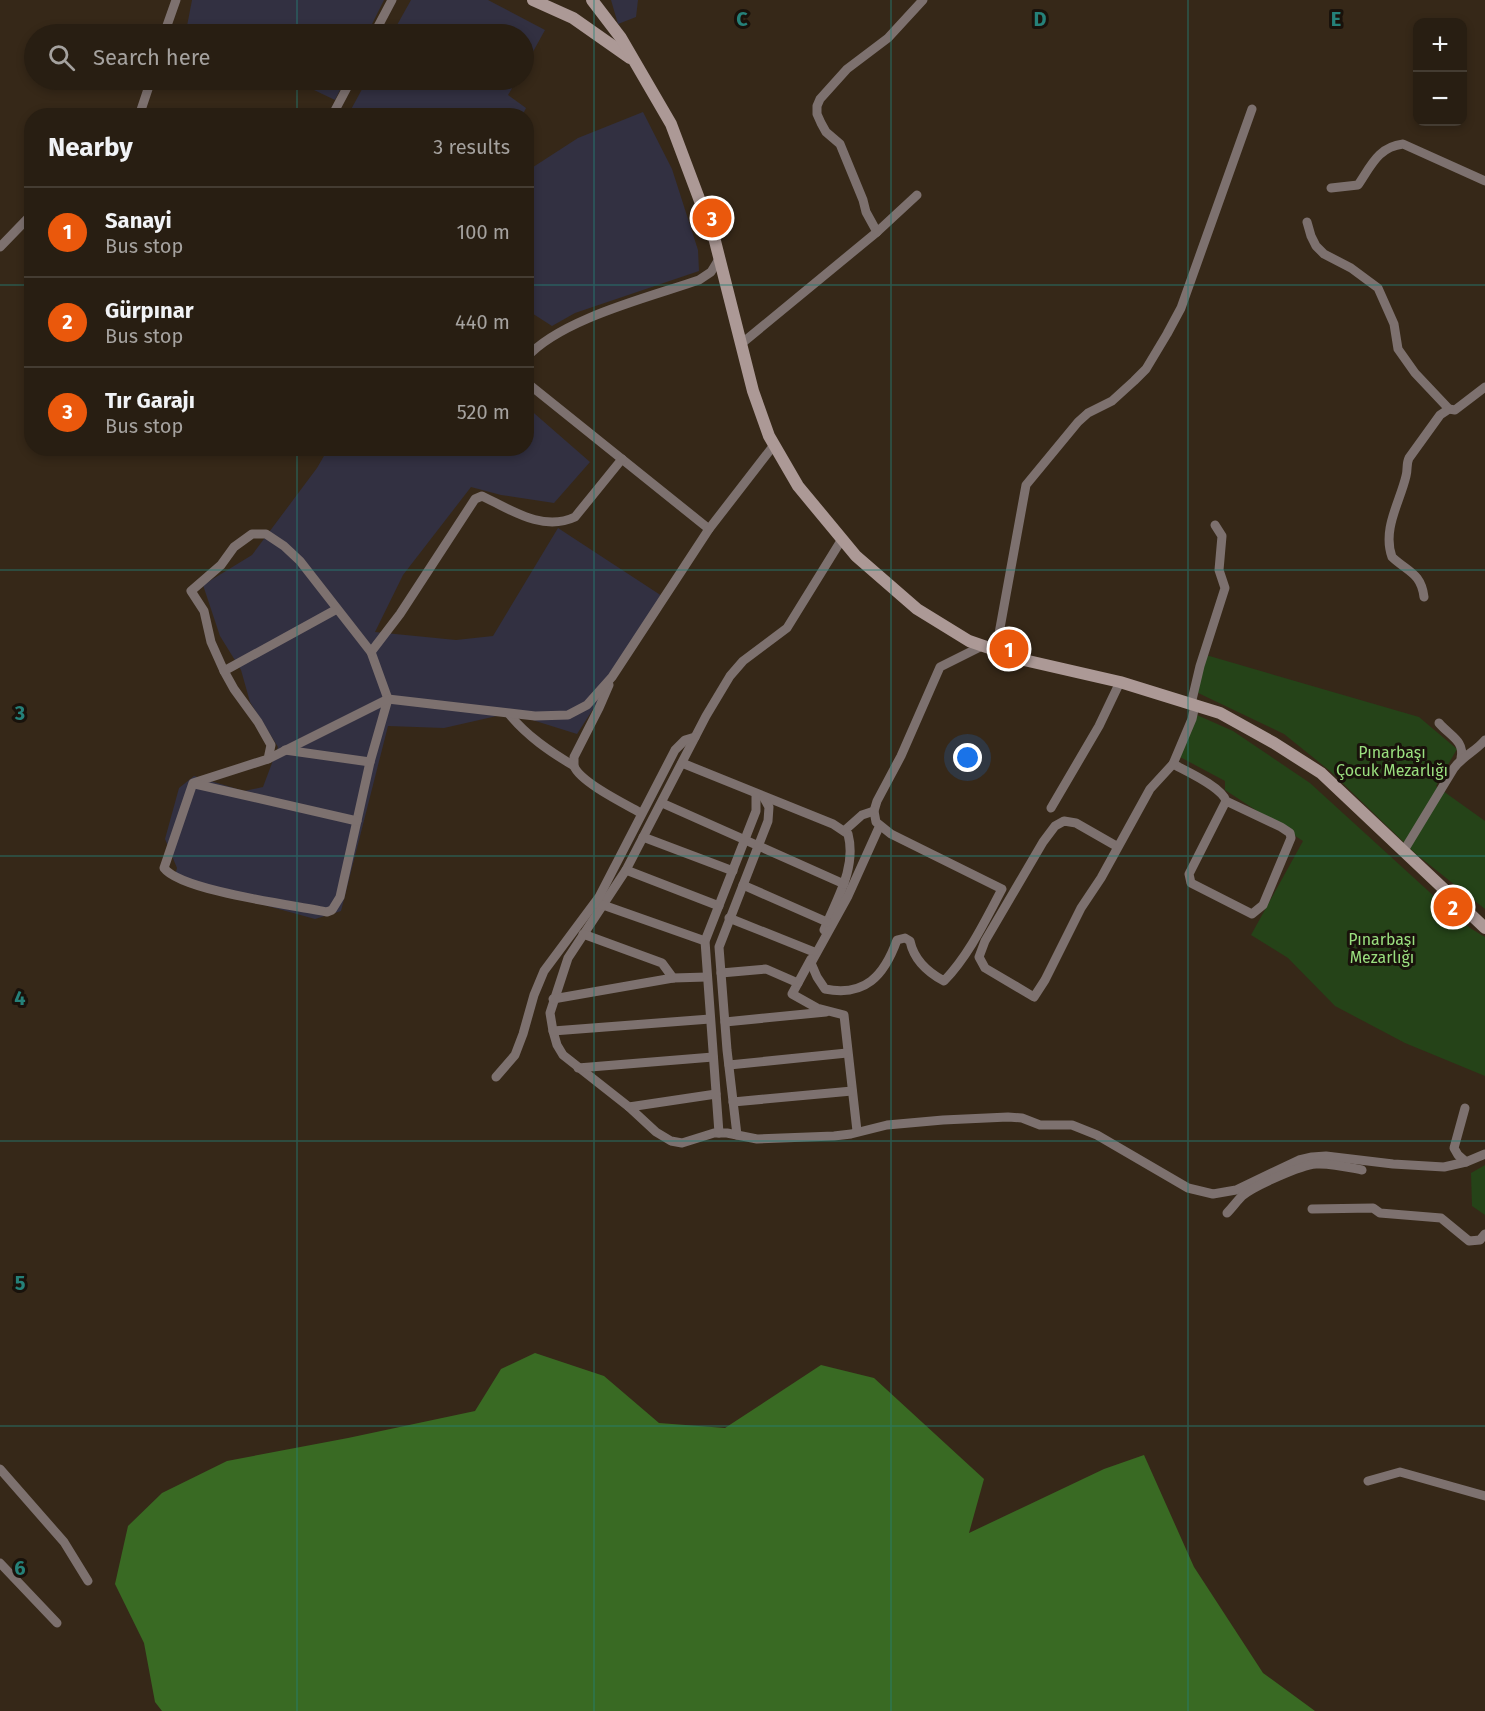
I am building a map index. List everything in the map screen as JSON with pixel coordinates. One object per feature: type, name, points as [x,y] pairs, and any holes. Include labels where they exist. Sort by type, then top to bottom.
[{"type":"main road","points":[[537,1],[554,0]]},
{"type":"main road","points":[[592,0],[621,38],[671,124],[696,187],[719,259],[753,391],[769,436],[798,486],[856,556],[917,609],[969,641],[1024,660],[1120,682],[1220,713],[1274,743],[1321,774],[1485,928]]},
{"type":"main road","points":[[537,1],[573,18],[633,60]]},
{"type":"street","points":[[168,24],[176,0]]},
{"type":"street","points":[[379,24],[392,0]]},
{"type":"street","points":[[877,232],[866,212],[840,144],[826,132],[817,106],[820,99],[847,69],[888,38],[923,0]]},
{"type":"street","points":[[142,108],[148,90]]},
{"type":"street","points":[[336,108],[346,90]]},
{"type":"street","points":[[996,650],[1026,485],[1078,422],[1088,413],[1112,401],[1127,388],[1146,369],[1155,355],[1181,308],[1252,109]]},
{"type":"street","points":[[1331,188],[1358,185],[1382,151],[1391,146],[1403,144],[1485,181]]},
{"type":"street","points":[[741,344],[877,232],[917,195]]},
{"type":"street","points":[[0,247],[24,222]]},
{"type":"street","points":[[1306,222],[1316,246],[1324,254],[1351,268],[1378,288],[1394,324],[1398,349],[1415,373],[1449,409],[1455,410],[1485,387]]},
{"type":"street","points":[[534,351],[569,327],[599,314],[699,280],[711,272],[719,259]]},
{"type":"street","points":[[534,388],[709,530]]},
{"type":"street","points":[[1424,597],[1422,584],[1416,576],[1392,557],[1390,522],[1399,500],[1409,458],[1440,415],[1449,409]]},
{"type":"street","points":[[193,783],[268,759],[388,699],[535,716],[568,715],[587,705],[612,677],[709,530],[774,445]]},
{"type":"street","points":[[371,652],[400,614],[475,499],[482,496],[522,516],[541,521],[566,521],[575,517],[622,459]]},
{"type":"street","points":[[1118,847],[1076,823],[1064,820],[1055,826],[1043,842],[985,941],[979,957],[985,968],[1034,997],[1082,908],[1101,878],[1150,789],[1173,764],[1192,719],[1200,666],[1225,588],[1219,570],[1222,536],[1215,525]]},
{"type":"street","points":[[193,783],[164,868],[168,874],[202,888],[327,912],[332,910],[340,897],[370,762],[388,699],[371,652],[300,561],[266,534],[252,534],[234,547],[221,565],[191,591],[204,611],[211,642],[224,671],[271,745],[268,759]]},
{"type":"street","points":[[842,539],[787,628],[758,648],[736,669],[695,737],[626,870],[568,958],[550,1013],[557,1045],[563,1055],[671,1142],[682,1143],[719,1133],[757,1139],[784,1139],[852,1134],[887,1125],[934,1120],[1022,1118],[1040,1125],[1072,1125],[1097,1135],[1188,1188],[1213,1194],[1236,1190],[1299,1160],[1312,1157],[1326,1156],[1444,1167],[1466,1162],[1485,1154]]},
{"type":"street","points":[[224,671],[337,609]]},
{"type":"street","points":[[880,825],[848,896],[811,963],[825,988],[842,992],[859,989],[876,977],[891,956],[897,940],[905,938],[910,940],[913,954],[932,975],[945,981],[980,930],[1002,889],[891,834],[880,825],[876,822],[874,811],[940,667],[982,646]]},
{"type":"street","points":[[574,766],[574,757],[600,708],[612,677]]},
{"type":"street","points":[[1051,808],[1099,726],[1120,682]]},
{"type":"street","points":[[509,714],[523,730],[548,750],[574,766],[579,774],[597,788],[641,813]]},
{"type":"street","points":[[1403,852],[1461,758],[1463,749],[1461,744],[1448,734],[1440,723]]},
{"type":"street","points":[[496,1077],[515,1055],[544,971],[599,897],[675,750],[685,740],[695,737]]},
{"type":"street","points":[[1461,758],[1475,750],[1485,740]]},
{"type":"street","points":[[285,750],[370,762]]},
{"type":"street","points":[[682,763],[833,824],[848,834],[851,845],[844,884],[814,952],[792,994],[818,1008],[844,1015],[857,1131]]},
{"type":"street","points":[[1173,764],[1206,782],[1225,796],[1226,801],[1189,874],[1191,883],[1252,914],[1263,905],[1291,838],[1290,833],[1226,801]]},
{"type":"street","points":[[193,783],[357,821]]},
{"type":"street","points":[[719,1133],[705,941],[746,840],[760,796]]},
{"type":"street","points":[[737,1135],[719,947],[768,821],[769,807],[760,796]]},
{"type":"street","points":[[662,803],[844,884]]},
{"type":"street","points":[[844,831],[862,815],[874,811]]},
{"type":"street","points":[[643,837],[733,871]]},
{"type":"street","points":[[626,870],[719,906]]},
{"type":"street","points":[[743,885],[827,922]]},
{"type":"street","points":[[603,904],[705,941]]},
{"type":"street","points":[[729,918],[814,952]]},
{"type":"street","points":[[584,934],[662,963],[673,978]]},
{"type":"street","points":[[721,973],[766,969],[798,983]]},
{"type":"street","points":[[553,999],[673,978],[707,977]]},
{"type":"street","points":[[725,1022],[831,1012]]},
{"type":"street","points":[[553,1031],[710,1019]]},
{"type":"street","points":[[729,1065],[847,1053]]},
{"type":"street","points":[[578,1068],[713,1057]]},
{"type":"street","points":[[733,1102],[852,1091]]},
{"type":"street","points":[[629,1107],[716,1094]]},
{"type":"street","points":[[1465,1108],[1454,1148],[1466,1162]]},
{"type":"street","points":[[1227,1214],[1243,1195],[1304,1167],[1314,1164],[1335,1164],[1362,1170]]},
{"type":"street","points":[[1312,1209],[1373,1208],[1380,1214],[1441,1218],[1470,1241],[1480,1240],[1485,1234]]},
{"type":"street","points":[[0,1469],[64,1542],[88,1581]]},
{"type":"street","points":[[1368,1481],[1400,1472],[1485,1496]]},
{"type":"street","points":[[0,1563],[57,1623]]},
{"type":"shaded area","points":[[192,0],[384,0],[372,24],[187,24]]},
{"type":"shaded area","points":[[411,0],[488,0],[534,24],[398,24]]},
{"type":"shaded area","points":[[611,0],[638,0],[636,17],[618,24]]},
{"type":"shaded area","points":[[534,24],[545,30],[534,50]]},
{"type":"shaded area","points":[[314,90],[340,90],[335,100]]},
{"type":"shaded area","points":[[362,90],[511,90],[508,95],[526,108],[352,108]]},
{"type":"shaded area","points":[[643,112],[672,169],[698,250],[699,271],[575,313],[552,326],[534,314],[534,166],[578,138]]},
{"type":"shaded area","points":[[534,413],[590,462],[554,503],[501,495],[471,487],[403,575],[375,632],[456,640],[493,636],[558,528],[665,598],[577,734],[510,713],[444,728],[388,726],[341,911],[315,919],[174,880],[177,868],[165,839],[179,788],[194,776],[244,791],[263,787],[278,747],[250,702],[241,670],[220,636],[203,585],[252,555],[324,456],[534,456]]},
{"type":"green space","name":"Pınarbaşı Çocuk Mezarlığı","points":[[1206,655],[1419,717],[1457,749],[1436,786],[1485,821],[1485,909],[1416,854],[1330,771],[1284,734],[1194,691]]},
{"type":"green space","name":"Pınarbaşı Mezarlığı","points":[[1197,715],[1233,731],[1310,783],[1470,928],[1485,937],[1485,1076],[1405,1043],[1335,1006],[1288,958],[1251,935],[1303,841],[1225,790],[1225,781],[1180,757]]},
{"type":"green space","points":[[1485,1165],[1485,1215],[1472,1206],[1471,1173]]},
{"type":"green space","points":[[535,1353],[604,1376],[659,1423],[725,1428],[821,1365],[874,1378],[984,1479],[969,1533],[1104,1469],[1144,1455],[1194,1567],[1263,1673],[1315,1711],[162,1711],[155,1702],[144,1643],[115,1584],[128,1526],[162,1493],[227,1461],[475,1411],[501,1369]]},
{"type":"place","name":"Tır Garajı","points":[[712,218]]},
{"type":"place","name":"Sanayi","points":[[1009,649]]},
{"type":"place","name":"Gürpınar","points":[[1453,907]]}]
